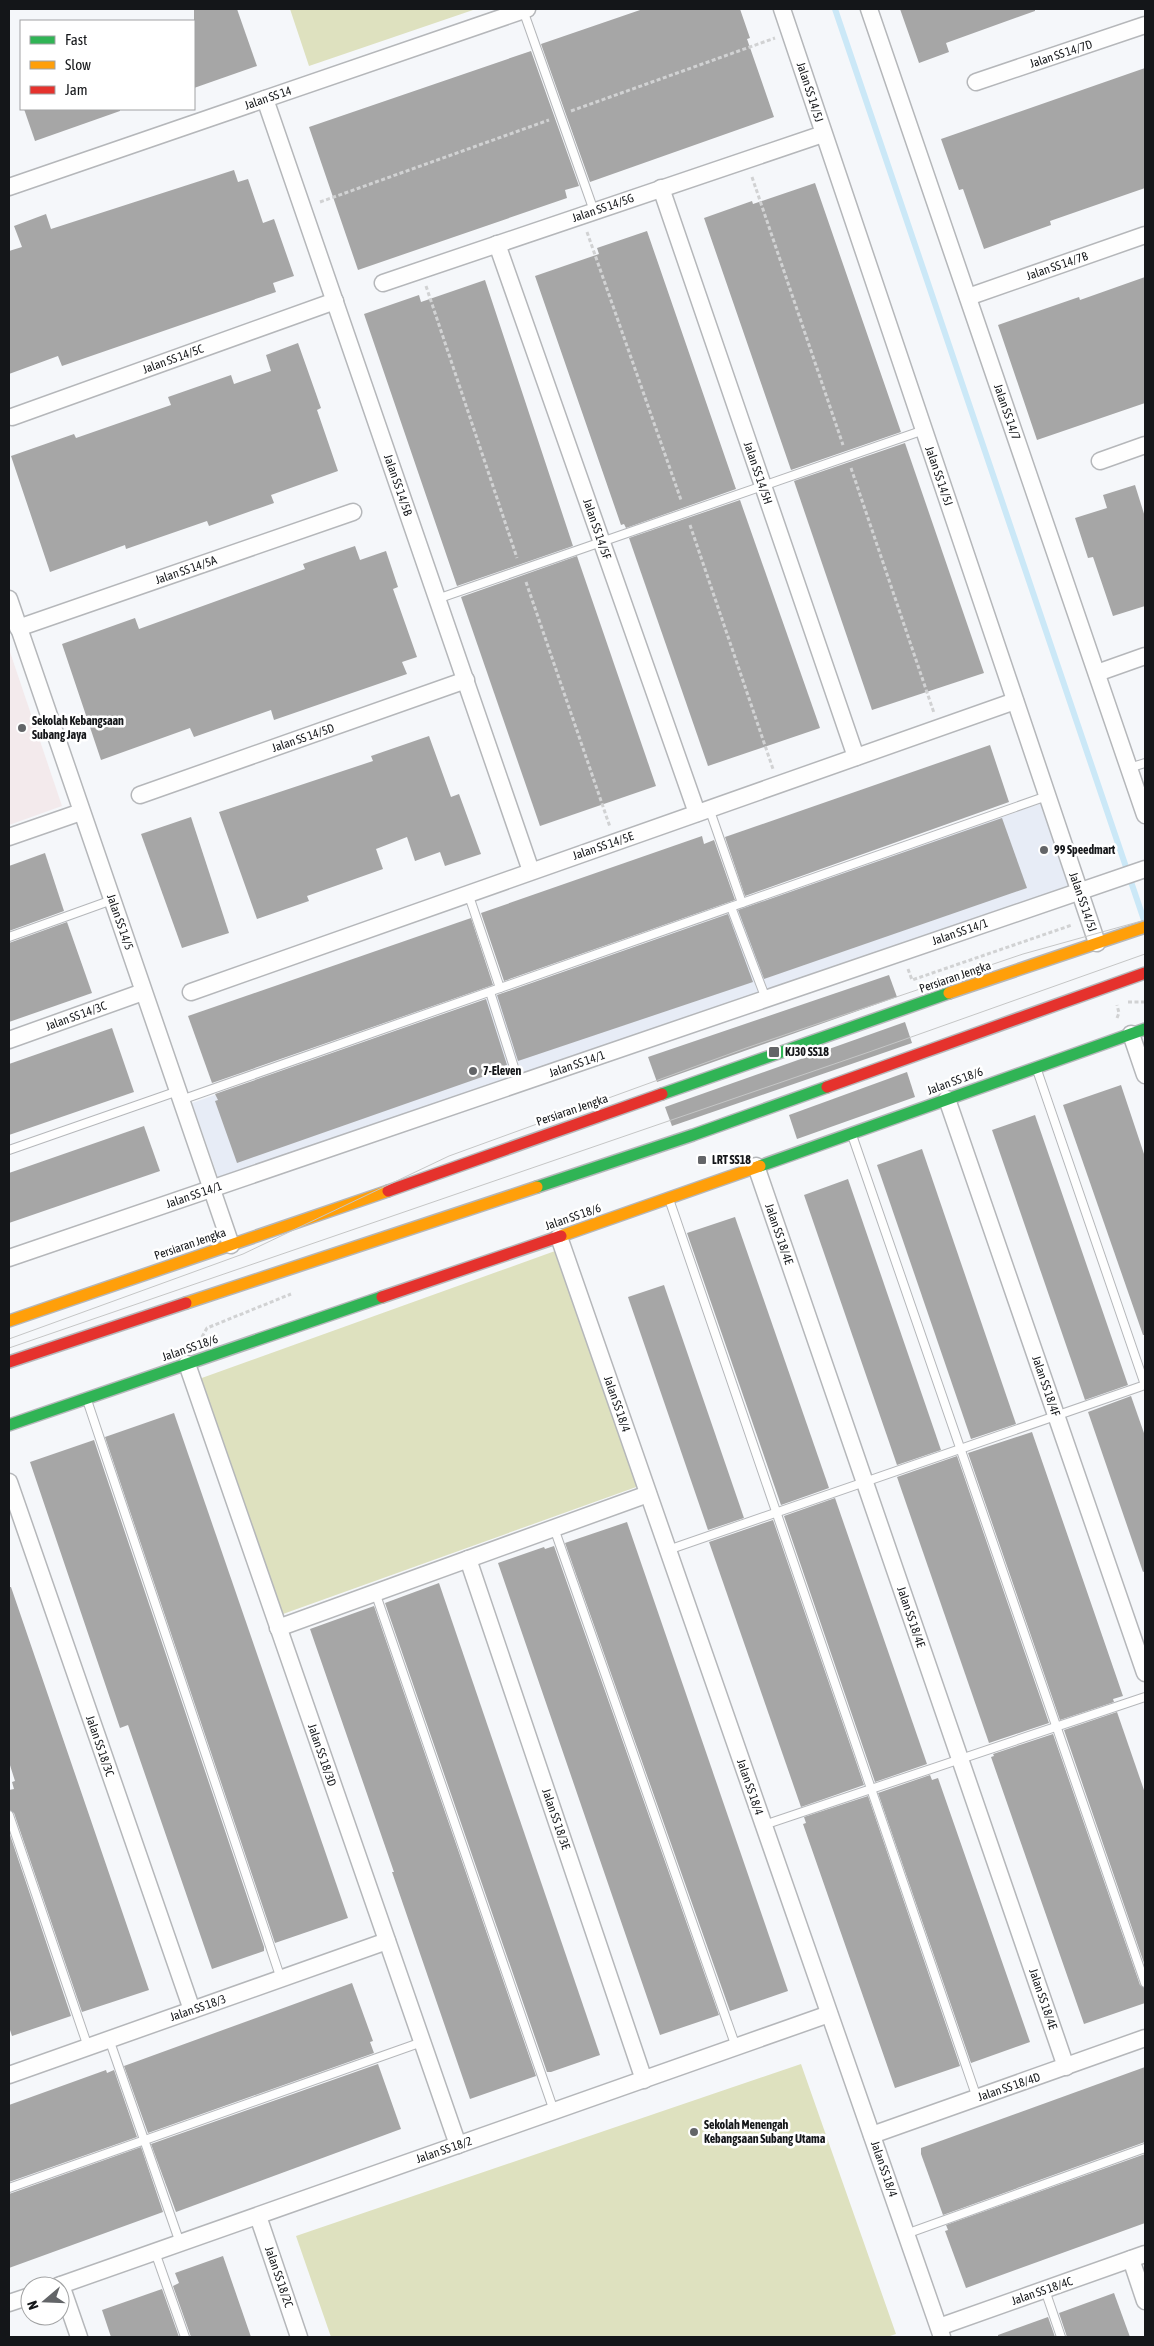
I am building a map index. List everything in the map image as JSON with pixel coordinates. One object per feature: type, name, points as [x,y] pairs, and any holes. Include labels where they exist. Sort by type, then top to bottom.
[{"type":"main road","name":"Persiaran Jengka","points":[[9,1321],[965,987],[1141,928]]},
{"type":"main road","points":[[9,1362],[693,1135],[1145,973]]},
{"type":"main road","name":"Jalan SS 18/6","points":[[9,1425],[668,1198],[1138,1031]]},
{"type":"street","name":"Jalan SS 14","points":[[9,186],[525,9]]},
{"type":"street","name":"Jalan SS 14/5J","points":[[782,9],[1097,943]]},
{"type":"street","name":"Jalan SS 14/7","points":[[869,9],[1145,815]]},
{"type":"street","name":"Jalan SS 14/7D","points":[[976,82],[1145,26]]},
{"type":"street","name":"Jalan SS 14/5B","points":[[265,99],[531,871]]},
{"type":"street","name":"Jalan SS 14/5G","points":[[383,283],[824,134]]},
{"type":"street","name":"Jalan SS 14/5H","points":[[661,188],[856,757]]},
{"type":"street","name":"Jalan SS 14/7B","points":[[968,297],[1145,235]]},
{"type":"street","name":"Jalan SS 14/5F","points":[[497,244],[601,542],[703,811]]},
{"type":"street","name":"Jalan SS 14/5C","points":[[12,417],[334,301]]},
{"type":"street","points":[[1100,461],[1145,445]]},
{"type":"street","name":"Jalan SS 14/5A","points":[[18,628],[353,512]]},
{"type":"street","name":"Jalan SS 14/5","points":[[9,600],[231,1245]]},
{"type":"street","points":[[1097,673],[1145,656]]},
{"type":"street","name":"Jalan SS 14/5D","points":[[140,795],[466,680]]},
{"type":"street","name":"Jalan SS 14/5E","points":[[191,992],[1015,701]]},
{"type":"street","points":[[9,837],[82,812]]},
{"type":"street","name":"Jalan SS 14/1","points":[[9,1258],[1141,870]]},
{"type":"street","name":"Jalan SS 14/3C","points":[[9,1040],[144,992]]},
{"type":"street","points":[[1138,1031],[1145,1075]]},
{"type":"street","name":"Jalan SS 18/4F","points":[[946,1099],[1145,1673]]},
{"type":"street","name":"Jalan SS 18/4E","points":[[756,1166],[1066,2067]]},
{"type":"street","name":"Jalan SS 18/4","points":[[559,1236],[940,2332]]},
{"type":"street","name":"Jalan SS 18/3D","points":[[187,1364],[458,2145]]},
{"type":"street","name":"Jalan SS 18/3C","points":[[9,1482],[192,2010]]},
{"type":"street","points":[[278,1628],[648,1494]]},
{"type":"street","name":"Jalan SS 18/3E","points":[[468,1559],[644,2080]]},
{"type":"street","name":"Jalan SS 18/3","points":[[9,2074],[387,1942]]},
{"type":"street","name":"Jalan SS 18/2","points":[[70,2282],[830,2014]]},
{"type":"street","name":"Jalan SS 18/4D","points":[[872,2135],[1145,2038]]},
{"type":"street","name":"Jalan SS 18/2C","points":[[258,2216],[299,2337]]},
{"type":"street","points":[[1138,2256],[1145,2301]]},
{"type":"street","name":"Jalan SS 18/4C","points":[[940,2332],[1045,2290],[1138,2256]]},
{"type":"street","points":[[70,2313],[79,2337]]},
{"type":"lane","points":[[525,9],[594,211]]},
{"type":"lane","points":[[437,598],[924,430]]},
{"type":"lane","points":[[1129,768],[1145,763]]},
{"type":"lane","points":[[9,1150],[179,1096],[490,992],[1047,796]]},
{"type":"lane","points":[[703,811],[742,903]]},
{"type":"lane","points":[[468,893],[500,988]]},
{"type":"lane","points":[[9,937],[112,900]]},
{"type":"lane","points":[[731,907],[766,999]]},
{"type":"lane","points":[[490,992],[519,1084]]},
{"type":"lane","points":[[668,1550],[1145,1385],[1036,1067]]},
{"type":"lane","points":[[852,1133],[1145,1983]]},
{"type":"lane","points":[[668,1198],[977,2098]]},
{"type":"lane","points":[[87,1399],[281,1979]]},
{"type":"lane","points":[[554,1528],[736,2047]]},
{"type":"lane","points":[[375,1592],[554,2111]]},
{"type":"lane","points":[[764,1826],[1145,1697]]},
{"type":"lane","points":[[9,1815],[88,2047]]},
{"type":"lane","points":[[109,2039],[180,2244]]},
{"type":"lane","points":[[9,2188],[422,2042]]},
{"type":"lane","points":[[906,2234],[1145,2148]]},
{"type":"lane","points":[[155,2252],[184,2337]]},
{"type":"lane","points":[[1045,2290],[1061,2337]]},
{"type":"path","points":[[303,209],[790,32]]},
{"type":"path","points":[[912,980],[1089,919]]},
{"type":"path","points":[[187,1364],[207,1328],[291,1294]]},
{"type":"shaded area","name":"Sekolah Kebangsaan Subang Jaya","points":[[9,649],[62,806],[9,825]]},
{"type":"shaded area","points":[[1042,803],[1071,889],[220,1183],[192,1103]]},
{"type":"green space","points":[[290,9],[476,9],[309,66]]},
{"type":"green space","points":[[555,1251],[639,1486],[283,1614],[199,1379]]},
{"type":"green space","name":"Sekolah Menengah Kebangsaan Subang Utama","points":[[801,2064],[896,2334],[887,2337],[331,2337],[296,2236]]},
{"type":"building","points":[[194,9],[237,9],[257,66],[195,88]]},
{"type":"building","points":[[643,9],[740,9],[750,38],[747,39],[774,117],[590,182],[541,44]]},
{"type":"building","points":[[900,9],[1035,9],[1035,11],[946,43],[949,52],[919,63]]},
{"type":"building","points":[[531,51],[579,186],[565,190],[567,198],[358,270],[309,127]]},
{"type":"building","points":[[1145,68],[1145,188],[1050,221],[1051,225],[984,249],[963,189],[959,190],[941,139]]},
{"type":"building","points":[[24,110],[120,110],[120,111],[35,141]]},
{"type":"building","points":[[234,170],[238,182],[248,179],[263,223],[274,219],[294,276],[273,283],[276,292],[62,366],[58,356],[9,374],[9,251],[22,247],[14,226],[46,214],[51,229]]},
{"type":"building","points":[[815,183],[901,432],[791,470],[704,218],[752,201],[753,204]]},
{"type":"building","points":[[647,231],[736,489],[626,528],[624,524],[621,525],[535,276],[599,254],[597,248]]},
{"type":"building","points":[[1145,277],[1145,403],[1037,440],[998,325],[1079,297],[1080,300]]},
{"type":"building","points":[[485,280],[573,546],[457,586],[364,314],[419,295],[421,302]]},
{"type":"building","points":[[298,343],[321,408],[317,410],[338,471],[271,495],[274,503],[209,526],[207,521],[126,549],[125,545],[50,572],[11,456],[74,434],[76,438],[171,405],[168,397],[231,375],[234,384],[271,371],[266,355]]},
{"type":"building","points":[[905,443],[984,673],[872,710],[794,481]]},
{"type":"building","points":[[1135,485],[1145,517],[1145,606],[1113,616],[1093,557],[1088,558],[1075,518],[1107,508],[1103,495]]},
{"type":"building","points":[[740,500],[820,728],[708,766],[629,538]]},
{"type":"building","points":[[355,546],[360,560],[386,551],[398,587],[393,589],[417,657],[402,662],[407,674],[274,720],[271,710],[194,737],[190,728],[101,760],[62,644],[135,618],[139,629],[305,569],[303,564]]},
{"type":"building","points":[[577,556],[656,786],[540,826],[461,597]]},
{"type":"building","points":[[429,736],[451,797],[459,794],[481,854],[445,866],[440,852],[415,861],[407,837],[376,849],[383,869],[307,896],[309,901],[257,919],[219,812],[373,761],[371,756]]},
{"type":"building","points":[[990,745],[1009,802],[745,896],[725,837]]},
{"type":"building","points":[[191,817],[229,933],[182,948],[141,834]]},
{"type":"building","points":[[1002,818],[1027,888],[764,979],[738,910]]},
{"type":"building","points":[[702,836],[704,844],[714,840],[735,900],[504,981],[481,913]]},
{"type":"building","points":[[45,853],[64,911],[9,931],[9,866]]},
{"type":"building","points":[[728,914],[753,982],[518,1061],[497,995]]},
{"type":"building","points":[[471,918],[493,985],[212,1083],[188,1016]]},
{"type":"building","points":[[67,922],[92,993],[9,1022],[9,943]]},
{"type":"building","points":[[889,975],[897,997],[657,1082],[648,1057]]},
{"type":"building","points":[[486,999],[507,1065],[501,1067],[502,1070],[237,1163],[215,1101],[218,1100],[215,1094]]},
{"type":"building","points":[[905,1022],[912,1043],[672,1126],[665,1107]]},
{"type":"building","points":[[112,1028],[134,1092],[9,1135],[9,1064]]},
{"type":"building","points":[[907,1072],[915,1097],[797,1139],[789,1115]]},
{"type":"building","points":[[1121,1085],[1145,1157],[1145,1335],[1143,1335],[1063,1105]]},
{"type":"building","points":[[1035,1115],[1128,1385],[1085,1400],[992,1130]]},
{"type":"building","points":[[144,1126],[160,1171],[9,1223],[9,1173]]},
{"type":"building","points":[[922,1149],[1016,1424],[971,1439],[877,1165]]},
{"type":"building","points":[[848,1179],[941,1450],[897,1465],[804,1195]]},
{"type":"building","points":[[735,1217],[829,1488],[781,1505],[687,1233]]},
{"type":"building","points":[[664,1285],[744,1518],[708,1530],[628,1297]]},
{"type":"building","points":[[1131,1396],[1145,1436],[1145,1571],[1143,1572],[1088,1412]]},
{"type":"building","points":[[174,1413],[348,1918],[275,1943],[105,1437]]},
{"type":"building","points":[[1032,1432],[1123,1696],[1113,1699],[1114,1702],[1060,1720],[968,1453]]},
{"type":"building","points":[[94,1440],[264,1947],[264,1951],[212,1969],[128,1725],[120,1728],[30,1462]]},
{"type":"building","points":[[957,1456],[1049,1723],[989,1743],[897,1477]]},
{"type":"building","points":[[835,1498],[927,1764],[875,1782],[784,1516]]},
{"type":"building","points":[[773,1520],[864,1785],[801,1807],[709,1542]]},
{"type":"building","points":[[627,1522],[788,1991],[730,2011],[565,1543]]},
{"type":"building","points":[[554,1546],[719,2015],[660,2035],[498,1563],[544,1547],[545,1549]]},
{"type":"building","points":[[439,1583],[600,2055],[551,2072],[547,2072],[385,1603]]},
{"type":"building","points":[[9,1587],[11,1587],[149,1990],[82,2012],[14,1813],[9,1810],[9,1790],[14,1789],[12,1782],[15,1781],[9,1762]]},
{"type":"building","points":[[374,1606],[536,2076],[470,2099],[310,1629]]},
{"type":"building","points":[[1117,1712],[1145,1793],[1145,1966],[1064,1730]]},
{"type":"building","points":[[1053,1734],[1140,1985],[1145,1988],[1145,2003],[1084,2024],[991,1757],[994,1756],[993,1754]]},
{"type":"building","points":[[930,1775],[932,1780],[938,1778],[1030,2042],[971,2063],[878,1793]]},
{"type":"building","points":[[868,1796],[960,2066],[895,2088],[803,1824],[806,1823],[804,1817]]},
{"type":"building","points":[[9,1832],[71,2016],[12,2036],[9,2027]]},
{"type":"building","points":[[352,1983],[373,2041],[370,2042],[374,2053],[148,2133],[124,2066]]},
{"type":"building","points":[[378,2064],[401,2129],[176,2212],[151,2144]]},
{"type":"building","points":[[1145,2067],[1145,2142],[943,2215],[921,2154],[921,2148]]},
{"type":"building","points":[[106,2070],[107,2073],[114,2070],[137,2137],[9,2182],[9,2105]]},
{"type":"building","points":[[141,2147],[163,2212],[9,2268],[9,2194]]},
{"type":"building","points":[[1145,2154],[1145,2223],[966,2288],[945,2231],[948,2230],[946,2225]]},
{"type":"building","points":[[223,2256],[251,2337],[191,2337],[173,2286],[179,2283],[175,2273]]},
{"type":"building","points":[[162,2289],[179,2337],[111,2337],[102,2310]]},
{"type":"building","points":[[1114,2293],[1130,2337],[1067,2337],[1059,2313]]},
{"type":"building","points":[[1048,2317],[1055,2337],[998,2337],[998,2335]]},
{"type":"waterway","points":[[835,9],[1145,923]]},
{"type":"tram line","points":[[9,1339],[243,1254],[449,1156],[746,1048],[1023,954],[1145,920]]},
{"type":"tram line","points":[[9,1348],[869,1052],[1145,954]]},
{"type":"traffic: fast","points":[[662,1094],[949,993]]},
{"type":"traffic: fast","points":[[760,1166],[1145,1029]]},
{"type":"traffic: fast","points":[[537,1187],[693,1135],[827,1087]]},
{"type":"traffic: fast","points":[[9,1425],[382,1297]]},
{"type":"traffic: slow","points":[[949,993],[1145,927]]},
{"type":"traffic: slow","points":[[561,1236],[760,1166]]},
{"type":"traffic: slow","points":[[186,1303],[537,1187]]},
{"type":"traffic: slow","points":[[9,1321],[388,1191]]},
{"type":"traffic: jam","points":[[827,1087],[1145,973]]},
{"type":"traffic: jam","points":[[388,1191],[662,1094]]},
{"type":"traffic: jam","points":[[382,1297],[561,1236]]},
{"type":"traffic: jam","points":[[9,1362],[186,1303]]},
{"type":"place","name":"Sekolah Kebangsaan Subang Jaya","points":[[22,728]]},
{"type":"place","name":"99 Speedmart","points":[[1044,850]]},
{"type":"place","name":"KJ30 SS18","points":[[774,1052]]},
{"type":"place","name":"7-Eleven","points":[[473,1071]]},
{"type":"place","name":"LRT SS18","points":[[702,1160]]},
{"type":"place","name":"Sekolah Menengah Kebangsaan Subang Utama","points":[[694,2132]]}]
